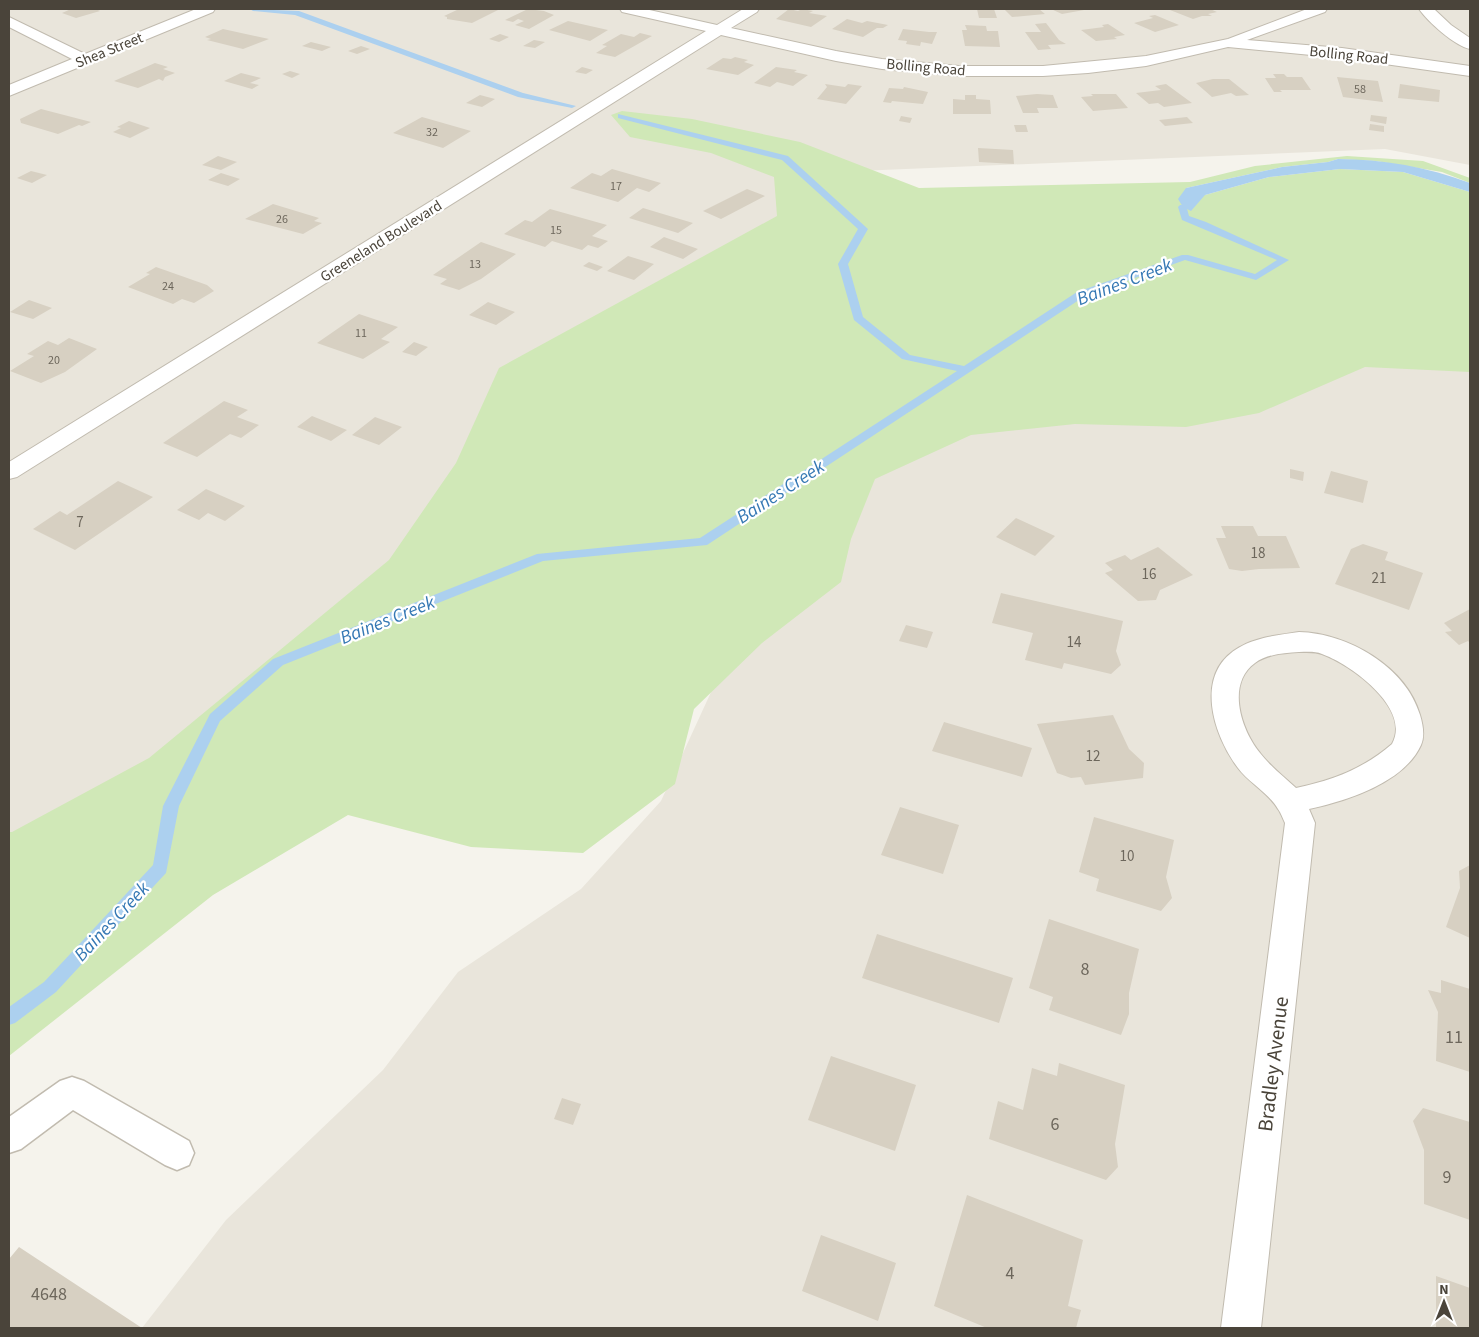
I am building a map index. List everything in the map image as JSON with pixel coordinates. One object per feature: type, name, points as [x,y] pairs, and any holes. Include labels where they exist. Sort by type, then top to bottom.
[{"type":"street","name":"Shea Street","points":[[9,92],[208,9]]},
{"type":"street","name":"Bolling Road","points":[[627,9],[836,56],[882,64],[996,72],[1088,68],[1146,61],[1228,42],[1320,9]]},
{"type":"street","name":"Greeneland Boulevard","points":[[9,472],[752,9]]},
{"type":"street","points":[[1426,9],[1446,28],[1470,45]]},
{"type":"street","points":[[9,21],[84,60]]},
{"type":"street","name":"Bolling Road","points":[[1228,42],[1342,53],[1470,71]]},
{"type":"street","points":[[1299,642],[1319,644],[1351,656],[1373,670],[1395,692],[1407,716],[1409,734],[1406,748],[1376,774],[1336,792],[1290,801],[1248,760],[1230,728],[1224,698],[1229,675],[1244,657],[1268,646],[1299,642]]},
{"type":"street","name":"Bradley Avenue","points":[[1241,1328],[1300,823],[1290,801]]},
{"type":"lane","points":[[9,1137],[72,1092],[177,1152]]},
{"type":"shaded area","points":[[9,9],[1470,9],[1470,165],[1385,149],[835,172],[9,908]]},
{"type":"shaded area","points":[[1314,357],[1470,362],[1470,1328],[142,1328],[226,1220],[383,1070],[458,972],[581,889],[661,801],[740,629],[935,402]]},
{"type":"green space","points":[[622,111],[692,119],[800,142],[919,188],[1190,182],[1255,166],[1347,156],[1423,161],[1470,178],[1470,183],[1442,172],[1376,161],[1338,159],[1328,162],[1282,167],[1186,188],[1205,195],[1269,177],[1340,169],[1403,172],[1470,192],[1470,372],[1365,367],[1259,413],[1186,427],[1075,424],[971,435],[875,479],[851,539],[841,582],[762,643],[694,709],[675,784],[583,853],[471,847],[348,815],[213,895],[9,1056],[9,832],[149,758],[389,560],[456,463],[499,368],[777,216],[774,177],[711,153],[630,137],[611,115]]},
{"type":"water","points":[[1338,159],[1388,162],[1438,172],[1470,183],[1470,192],[1403,172],[1340,169],[1269,177],[1205,195],[1191,211],[1183,207],[1178,199],[1186,188],[1282,167],[1328,162]]},
{"type":"building","points":[[71,9],[96,9],[100,11],[76,18],[62,13]]},
{"type":"building","points":[[459,9],[500,9],[472,23],[447,19],[444,16]]},
{"type":"building","points":[[528,9],[544,11],[554,15],[529,29],[515,25],[524,21],[518,19],[513,22],[505,20]]},
{"type":"building","points":[[789,9],[813,11],[809,13],[827,16],[811,27],[776,19]]},
{"type":"building","points":[[977,9],[994,9],[997,18],[979,18]]},
{"type":"building","points":[[1004,9],[1039,9],[1045,14],[1012,17]]},
{"type":"building","points":[[1051,9],[1084,9],[1084,10],[1062,14]]},
{"type":"building","points":[[1210,9],[1217,12],[1208,14],[1212,16],[1202,16],[1193,19],[1170,10]]},
{"type":"building","points":[[1155,15],[1179,25],[1155,32],[1134,23],[1153,18],[1149,16]]},
{"type":"building","points":[[847,19],[862,23],[867,21],[888,25],[883,28],[877,28],[863,37],[832,29]]},
{"type":"building","points":[[568,21],[608,30],[590,41],[549,30]]},
{"type":"building","points":[[1046,23],[1059,40],[1066,44],[1048,45],[1051,49],[1038,50],[1025,32],[1041,32],[1035,24]]},
{"type":"building","points":[[1108,24],[1125,35],[1114,37],[1117,39],[1096,41],[1081,30],[1104,27],[1102,25]]},
{"type":"building","points":[[965,25],[986,26],[987,31],[998,31],[1000,47],[965,46],[962,30],[967,30]]},
{"type":"building","points":[[223,29],[269,39],[243,49],[207,40],[211,39],[205,37]]},
{"type":"building","points":[[903,29],[937,32],[932,44],[921,42],[920,46],[906,44],[907,41],[898,40]]},
{"type":"building","points":[[640,33],[652,36],[615,57],[596,53],[607,46],[602,45],[621,34],[634,37]]},
{"type":"building","points":[[500,34],[509,37],[499,42],[489,39]]},
{"type":"building","points":[[534,40],[545,42],[535,48],[523,46]]},
{"type":"building","points":[[311,42],[331,47],[322,51],[302,46]]},
{"type":"building","points":[[361,46],[370,49],[357,54],[348,51]]},
{"type":"building","points":[[735,57],[748,60],[744,62],[754,65],[738,75],[706,69],[723,58],[731,59]]},
{"type":"building","points":[[155,63],[168,67],[163,69],[175,73],[165,77],[163,81],[159,79],[138,88],[114,81]]},
{"type":"building","points":[[582,67],[593,70],[586,74],[575,72]]},
{"type":"building","points":[[776,67],[797,70],[794,72],[808,75],[793,86],[777,82],[770,87],[754,83]]},
{"type":"building","points":[[290,71],[300,74],[292,78],[282,74]]},
{"type":"building","points":[[241,73],[261,78],[250,83],[259,85],[252,89],[224,81]]},
{"type":"building","points":[[1273,74],[1284,74],[1287,77],[1302,77],[1311,90],[1280,90],[1282,92],[1274,92],[1265,78],[1276,78]]},
{"type":"building","points":[[1337,77],[1378,81],[1383,102],[1343,97]]},
{"type":"building","points":[[1213,79],[1229,79],[1249,95],[1236,96],[1231,93],[1212,97],[1196,83]]},
{"type":"building","points":[[825,84],[845,87],[848,84],[862,86],[846,104],[817,99],[827,87]]},
{"type":"building","points":[[1166,84],[1192,103],[1164,107],[1158,103],[1149,104],[1136,93],[1161,90],[1155,86]]},
{"type":"building","points":[[1400,84],[1440,90],[1439,102],[1398,98]]},
{"type":"building","points":[[904,87],[928,92],[923,104],[883,102],[889,88],[903,89]]},
{"type":"building","points":[[1091,94],[1116,94],[1128,108],[1093,111],[1081,97],[1093,96]]},
{"type":"building","points":[[480,95],[495,99],[482,107],[466,103]]},
{"type":"building","points":[[965,95],[976,95],[976,99],[990,100],[991,114],[953,114],[953,99],[965,100]]},
{"type":"building","points":[[1053,95],[1058,108],[1037,108],[1039,113],[1023,113],[1016,96]]},
{"type":"building","points":[[41,109],[91,122],[58,134],[21,123],[20,119]]},
{"type":"building","points":[[1371,115],[1387,117],[1386,124],[1370,121]]},
{"type":"building","points":[[901,116],[912,118],[910,123],[899,121]]},
{"type":"building","points":[[422,117],[471,131],[443,148],[393,133]]},
{"type":"building","points":[[1187,117],[1193,123],[1165,126],[1159,120]]},
{"type":"building","points":[[129,121],[150,128],[130,138],[113,132],[121,128],[117,127]]},
{"type":"building","points":[[1370,124],[1384,126],[1384,132],[1369,130]]},
{"type":"building","points":[[1014,125],[1026,125],[1028,132],[1016,132]]},
{"type":"building","points":[[978,148],[1013,150],[1014,164],[979,162]]},
{"type":"building","points":[[218,156],[237,162],[221,170],[202,165]]},
{"type":"building","points":[[612,169],[661,183],[649,192],[637,188],[618,202],[570,188],[592,173],[601,176]]},
{"type":"building","points":[[31,171],[47,175],[32,183],[17,178]]},
{"type":"building","points":[[221,173],[240,179],[228,186],[208,180]]},
{"type":"building","points":[[747,189],[765,196],[721,219],[703,211]]},
{"type":"building","points":[[273,204],[319,218],[314,221],[322,223],[303,234],[245,219]]},
{"type":"building","points":[[643,208],[693,223],[678,233],[629,218]]},
{"type":"building","points":[[550,209],[607,225],[592,236],[608,241],[598,248],[588,245],[582,250],[552,241],[545,247],[504,234],[525,220],[532,222]]},
{"type":"building","points":[[664,237],[698,249],[683,259],[650,247]]},
{"type":"building","points":[[481,242],[516,254],[481,279],[459,290],[440,284],[447,279],[433,275]]},
{"type":"building","points":[[628,256],[654,264],[634,280],[607,271]]},
{"type":"building","points":[[589,262],[603,267],[597,271],[583,266]]},
{"type":"building","points":[[156,267],[207,285],[214,291],[194,303],[182,299],[173,304],[128,287],[150,274],[146,273]]},
{"type":"building","points":[[29,300],[52,308],[33,319],[10,312]]},
{"type":"building","points":[[488,302],[515,312],[496,325],[469,315]]},
{"type":"building","points":[[359,314],[398,327],[381,339],[390,342],[363,359],[317,343]]},
{"type":"building","points":[[69,338],[97,349],[65,372],[41,383],[10,371],[34,356],[27,354],[48,341],[58,345]]},
{"type":"building","points":[[414,342],[428,347],[416,356],[402,352]]},
{"type":"building","points":[[224,401],[248,410],[237,417],[259,425],[241,438],[230,434],[197,457],[163,443]]},
{"type":"building","points":[[312,416],[347,430],[331,441],[297,427]]},
{"type":"building","points":[[375,417],[402,427],[379,445],[352,435]]},
{"type":"building","points":[[1290,469],[1304,472],[1303,481],[1290,478]]},
{"type":"building","points":[[1331,471],[1368,481],[1363,503],[1324,493]]},
{"type":"building","points":[[118,481],[153,497],[75,550],[33,529],[60,511],[67,515]]},
{"type":"building","points":[[206,489],[245,506],[225,521],[208,513],[199,520],[177,510]]},
{"type":"building","points":[[1016,518],[1055,536],[1035,556],[996,537]]},
{"type":"building","points":[[1221,526],[1253,526],[1258,536],[1286,536],[1300,568],[1242,571],[1229,569],[1216,538],[1226,538]]},
{"type":"building","points":[[1363,544],[1388,552],[1385,560],[1423,573],[1409,610],[1335,584],[1351,549]]},
{"type":"building","points":[[1158,547],[1193,575],[1160,590],[1156,600],[1138,601],[1105,573],[1113,570],[1105,563],[1125,555],[1131,560]]},
{"type":"building","points":[[1001,593],[1123,621],[1116,651],[1121,665],[1111,674],[1064,663],[1062,669],[1025,660],[1033,633],[992,623]]},
{"type":"building","points":[[1470,609],[1470,643],[1468,641],[1459,645],[1445,632],[1452,631],[1444,623]]},
{"type":"building","points":[[906,625],[933,632],[927,648],[899,641]]},
{"type":"building","points":[[1113,715],[1129,749],[1144,763],[1143,778],[1085,785],[1081,777],[1071,778],[1057,773],[1037,724]]},
{"type":"building","points":[[944,722],[1032,748],[1022,777],[932,751]]},
{"type":"building","points":[[900,807],[959,825],[943,874],[881,855]]},
{"type":"building","points":[[1094,817],[1174,840],[1166,877],[1172,898],[1161,911],[1096,891],[1099,879],[1079,872]]},
{"type":"building","points":[[1470,865],[1470,938],[1446,927],[1460,888],[1459,871]]},
{"type":"building","points":[[1049,919],[1139,949],[1129,993],[1129,1014],[1121,1035],[1049,1010],[1053,997],[1029,988]]},
{"type":"building","points":[[877,934],[1013,978],[999,1023],[862,978]]},
{"type":"building","points":[[1441,980],[1470,989],[1470,1072],[1436,1061],[1438,1012],[1428,990],[1441,993]]},
{"type":"building","points":[[831,1056],[916,1085],[895,1151],[808,1120]]},
{"type":"building","points":[[1059,1063],[1125,1085],[1115,1144],[1118,1167],[1106,1180],[989,1139],[998,1101],[1023,1110],[1032,1068],[1057,1076]]},
{"type":"building","points":[[562,1098],[581,1104],[573,1125],[554,1119]]},
{"type":"building","points":[[1423,1108],[1470,1122],[1470,1220],[1424,1204],[1424,1150],[1413,1121]]},
{"type":"building","points":[[967,1195],[1083,1240],[1068,1306],[1081,1310],[1076,1328],[987,1328],[934,1306]]},
{"type":"building","points":[[821,1235],[896,1263],[878,1321],[802,1291]]},
{"type":"building","points":[[19,1247],[142,1328],[9,1328],[9,1259]]},
{"type":"building","points":[[1436,1276],[1470,1288],[1470,1328],[1436,1328]]},
{"type":"waterway","points":[[253,9],[296,13],[521,95],[572,106]]},
{"type":"waterway","points":[[621,116],[785,158],[863,229],[843,264],[858,318],[906,357],[966,370]]},
{"type":"waterway","name":"Baines Creek","points":[[966,370],[1081,294],[1185,257],[1256,277],[1284,260],[1203,224],[1185,218],[1183,207]]},
{"type":"waterway","name":"Baines Creek","points":[[9,1017],[50,987],[160,868],[171,806],[215,718],[278,662],[541,557],[703,542],[966,370]]}]
